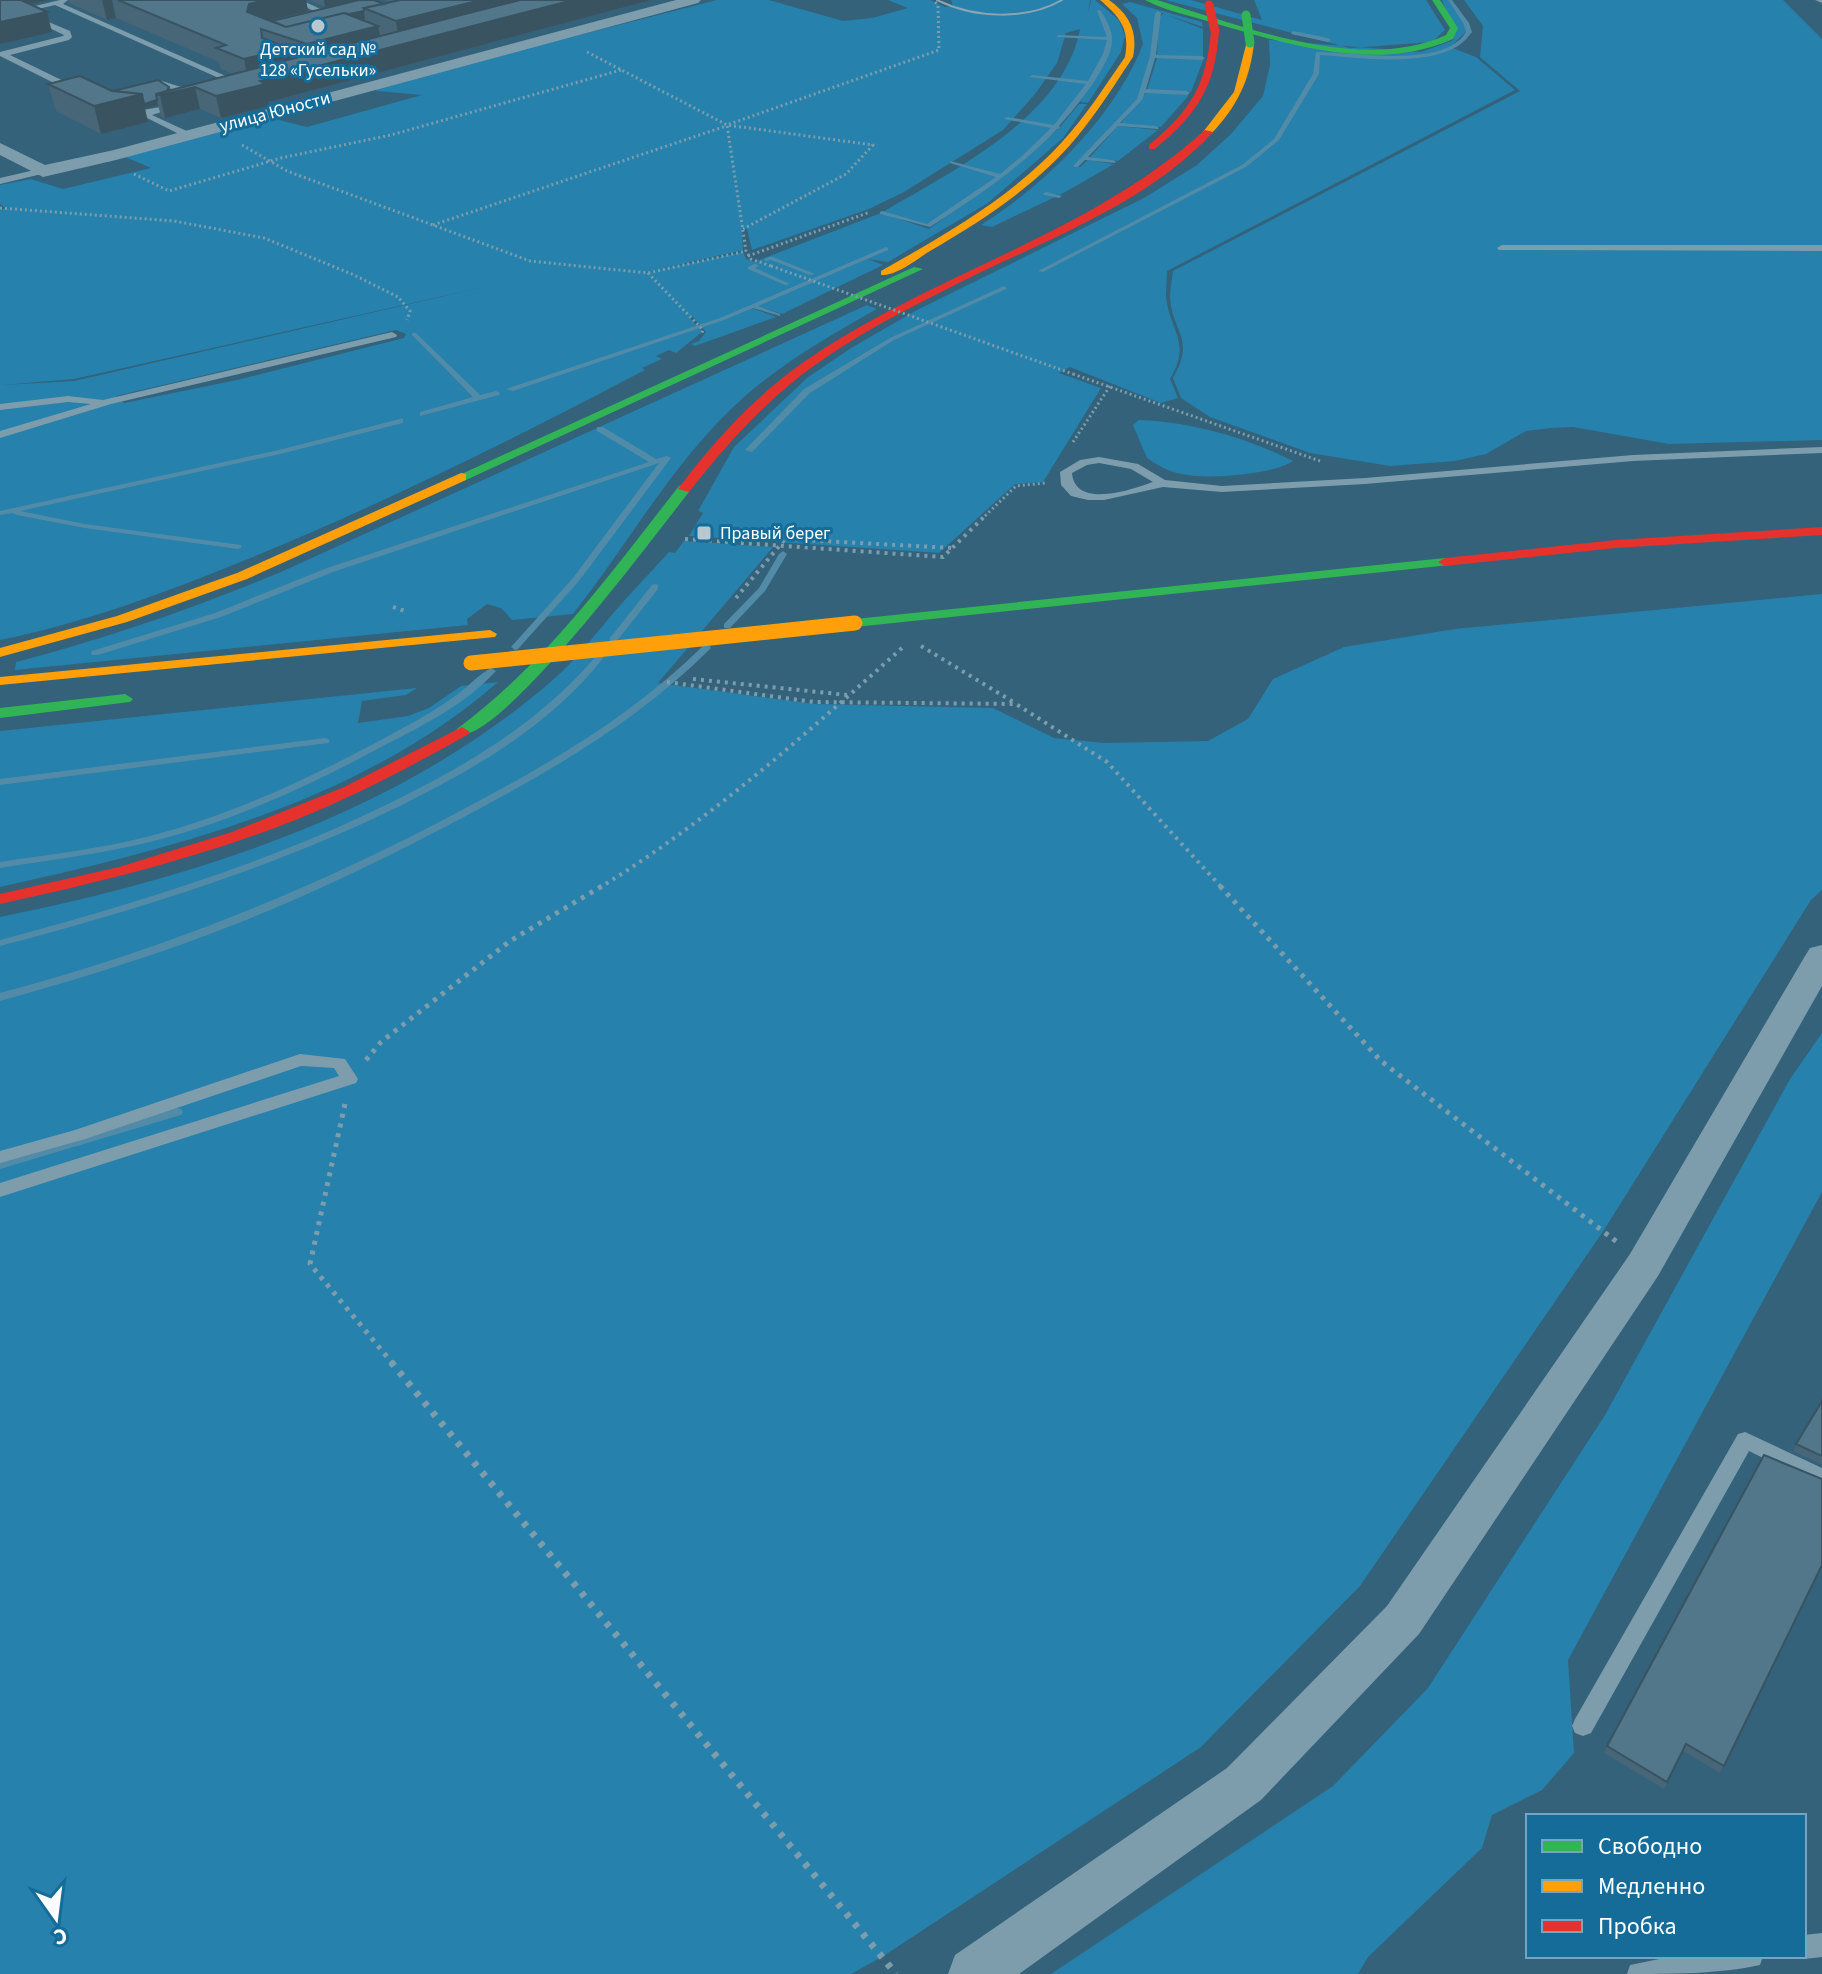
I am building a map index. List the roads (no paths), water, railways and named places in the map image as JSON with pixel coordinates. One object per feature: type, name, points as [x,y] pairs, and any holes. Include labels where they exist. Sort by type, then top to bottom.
[{"type":"main road","points":[[812,317],[984,214],[1056,156],[1104,95],[1132,47],[1133,30],[1127,19],[1104,0]]},
{"type":"main road","points":[[1149,0],[1320,45],[1382,52],[1425,48],[1450,37],[1454,28],[1436,0]]},
{"type":"main road","points":[[1133,162],[1164,138],[1212,71],[1215,31],[1208,3]]},
{"type":"main road","points":[[0,899],[101,879],[210,850],[297,817],[383,778],[467,729],[515,692],[591,614],[688,481],[728,433],[764,399],[816,359],[885,317],[1078,223],[1129,195],[1181,159],[1229,108],[1240,90],[1247,72],[1250,43],[1243,8]]},
{"type":"main road","points":[[0,653],[54,641],[242,576],[965,248]]},
{"type":"main road","points":[[463,664],[1616,544],[1822,531]]},
{"type":"main road","points":[[553,628],[600,623]]},
{"type":"main road","points":[[0,681],[498,633]]},
{"type":"main road","points":[[0,713],[141,698]]},
{"type":"street","name":"улица Юности","points":[[43,171],[102,158],[693,0]]},
{"type":"street","points":[[0,148],[43,171]]},
{"type":"street","points":[[974,1974],[1244,1784],[1403,1620],[1644,1265],[1822,956]]},
{"type":"lane","points":[[18,11],[68,0]]},
{"type":"lane","points":[[295,0],[323,12]]},
{"type":"lane","points":[[56,3],[247,87],[234,91]]},
{"type":"lane","points":[[9,6],[69,35],[60,41],[3,54],[83,94]]},
{"type":"lane","points":[[310,16],[335,9]]},
{"type":"lane","points":[[165,83],[178,89],[170,107]]},
{"type":"lane","points":[[110,107],[123,114],[144,114],[196,101]]},
{"type":"lane","points":[[144,114],[188,135]]},
{"type":"lane","points":[[0,181],[43,171]]},
{"type":"lane","points":[[1502,248],[1822,248]]},
{"type":"lane","points":[[0,435],[108,402],[392,335]]},
{"type":"lane","points":[[0,407],[68,399],[108,402]]},
{"type":"lane","points":[[1162,483],[1120,496],[1099,498],[1079,495],[1068,488],[1065,479],[1066,472],[1073,466],[1099,460],[1134,466],[1162,483],[1189,488],[1265,488],[1633,458],[1822,450]]},
{"type":"lane","points":[[0,1157],[79,1135],[300,1060],[339,1063],[350,1079],[0,1190]]},
{"type":"lane","points":[[1583,1726],[1745,1440],[1822,1478]]},
{"type":"lane","points":[[1639,1974],[1739,1958]]},
{"type":"waterway","points":[[1041,271],[1244,166],[1276,140],[1316,74],[1318,53],[1400,57],[1423,55],[1460,43],[1469,32],[1450,0]]},
{"type":"waterway","points":[[1099,11],[1110,39]]},
{"type":"waterway","points":[[1153,56],[1158,13]]},
{"type":"waterway","points":[[1293,33],[1328,40]]},
{"type":"waterway","points":[[1059,37],[1110,39]]},
{"type":"waterway","points":[[1089,83],[1106,54],[1110,39]]},
{"type":"waterway","points":[[1116,124],[1140,99],[1153,56]]},
{"type":"waterway","points":[[1153,56],[1202,58]]},
{"type":"waterway","points":[[1032,77],[1089,83]]},
{"type":"waterway","points":[[1055,127],[1089,83]]},
{"type":"waterway","points":[[1144,91],[1187,93]]},
{"type":"waterway","points":[[1007,119],[1055,127]]},
{"type":"waterway","points":[[1076,166],[1116,124]]},
{"type":"waterway","points":[[1116,124],[1156,128]]},
{"type":"waterway","points":[[882,213],[928,226],[1001,176],[1055,127]]},
{"type":"waterway","points":[[1085,158],[1113,162]]},
{"type":"waterway","points":[[952,162],[1000,176]]},
{"type":"waterway","points":[[1046,194],[1059,196]]},
{"type":"waterway","points":[[752,306],[886,249]]},
{"type":"waterway","points":[[767,260],[771,258],[812,274]]},
{"type":"waterway","points":[[756,265],[750,268],[787,284]]},
{"type":"waterway","points":[[749,450],[807,391],[892,339],[1004,288]]},
{"type":"waterway","points":[[510,389],[722,319],[752,306]]},
{"type":"waterway","points":[[752,306],[778,315]]},
{"type":"waterway","points":[[414,334],[478,398]]},
{"type":"waterway","points":[[423,414],[496,393]]},
{"type":"waterway","points":[[0,513],[280,452],[400,421]]},
{"type":"waterway","points":[[600,429],[655,462]]},
{"type":"waterway","points":[[515,647],[576,580],[667,458],[655,462]]},
{"type":"waterway","points":[[95,653],[218,615],[330,570],[655,462]]},
{"type":"waterway","points":[[17,513],[85,526],[238,547]]},
{"type":"waterway","points":[[727,626],[762,589],[783,554]]},
{"type":"waterway","points":[[613,640],[655,587]]},
{"type":"waterway","points":[[0,997],[128,960],[190,938],[371,861],[489,800],[576,750],[657,693],[707,647]]},
{"type":"waterway","points":[[0,943],[216,879],[371,816],[496,749],[562,699],[600,657]]},
{"type":"waterway","points":[[0,865],[150,839],[234,812],[316,776],[401,733],[449,705],[491,671]]},
{"type":"waterway","points":[[0,782],[325,741]]},
{"type":"waterway","points":[[0,1165],[177,1112]]},
{"type":"tram line","points":[[937,0],[967,11],[1000,15],[1032,11],[1062,0]]},
{"type":"place","name":"Детский сад № 128 «Гусельки»","points":[[318,26]]},
{"type":"place","name":"Правый берег","points":[[704,533]]}]
